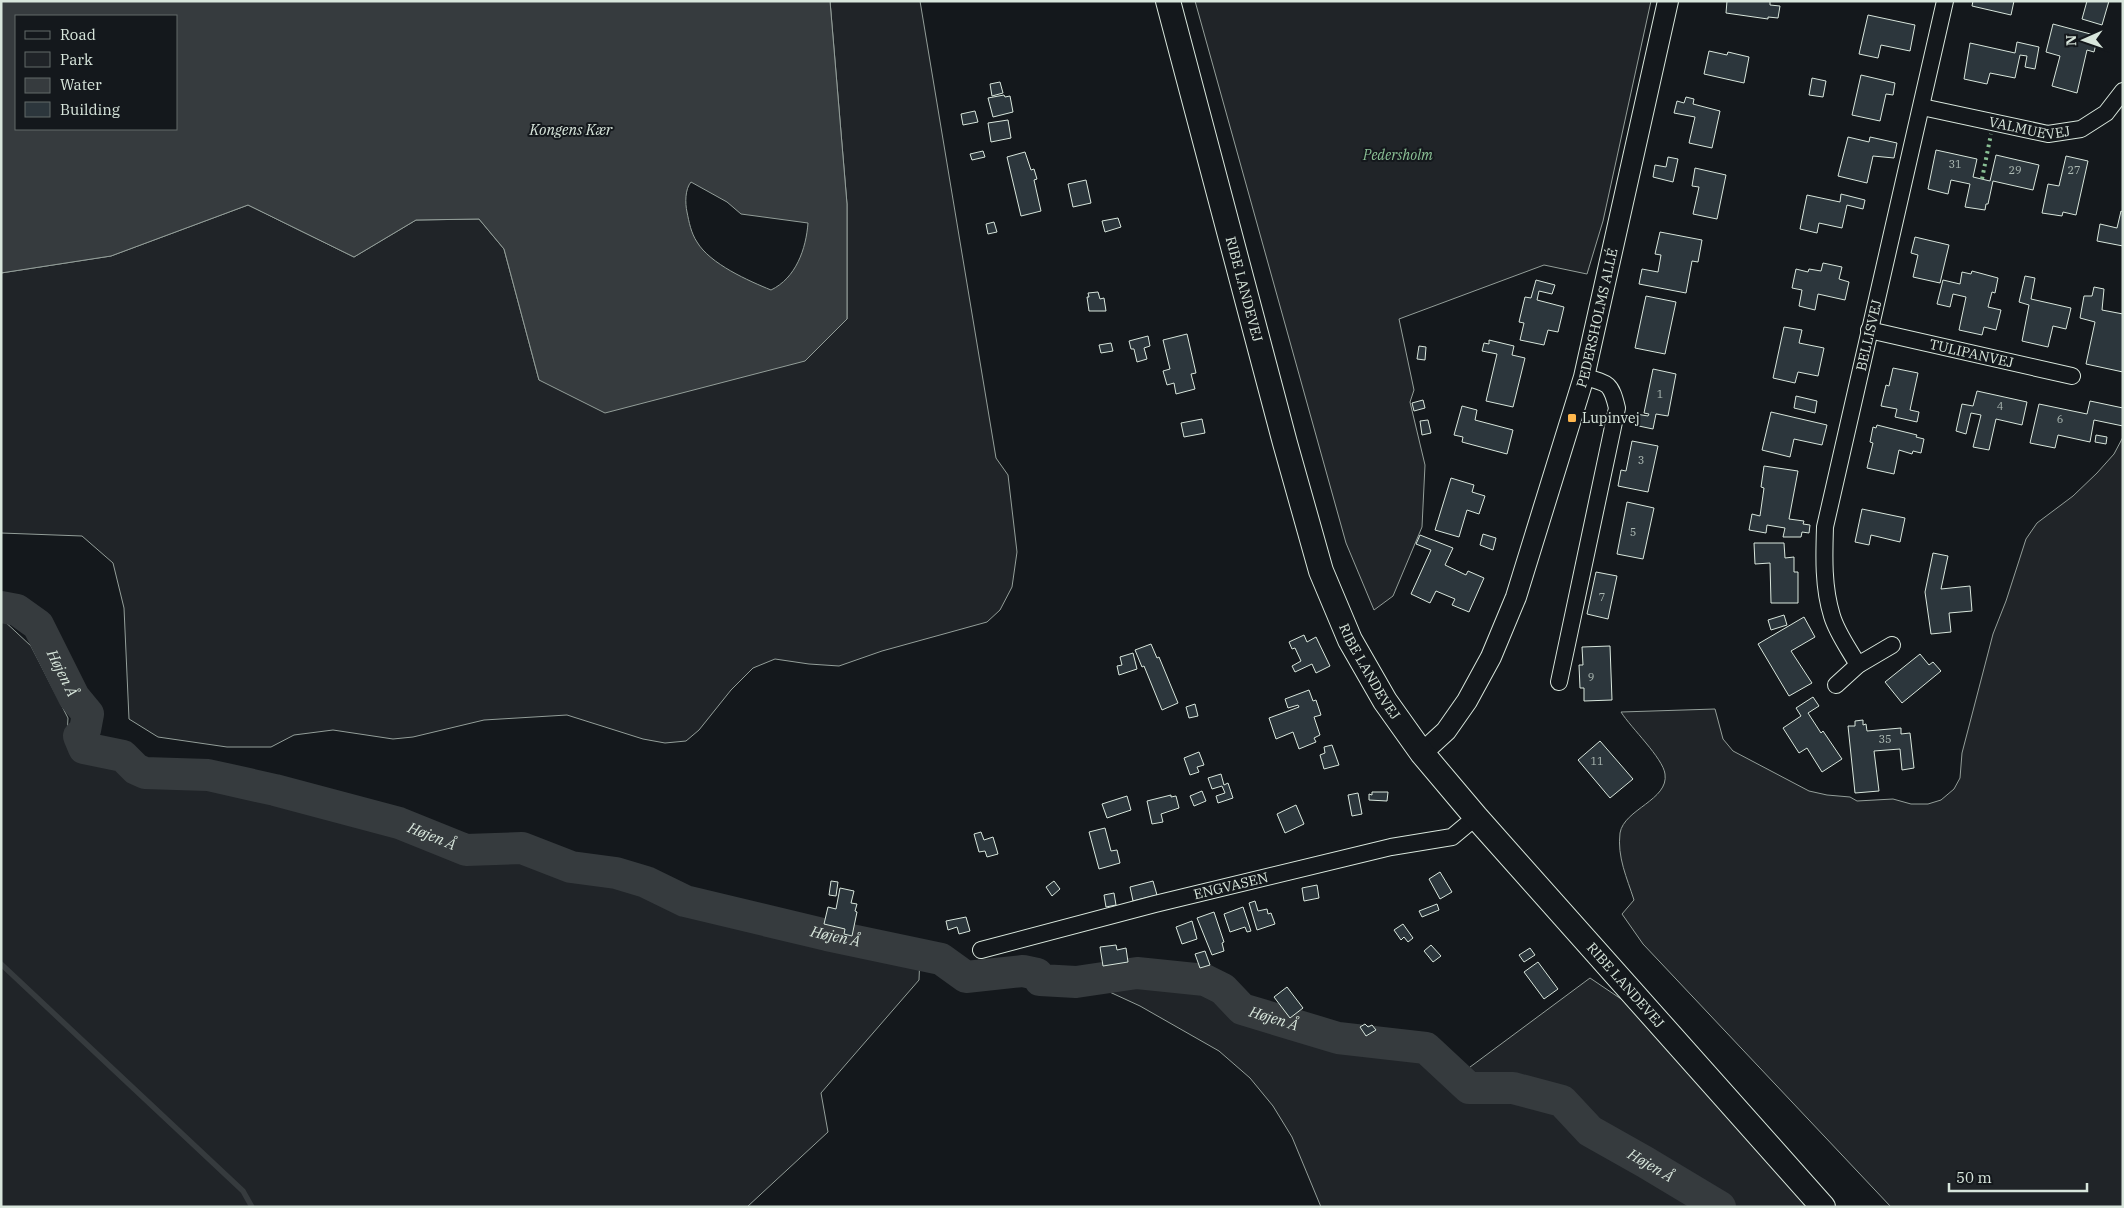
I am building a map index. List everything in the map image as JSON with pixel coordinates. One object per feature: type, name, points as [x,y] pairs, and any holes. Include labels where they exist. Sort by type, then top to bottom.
[{"type":"main road","name":"RIBE LANDEVEJ","points":[[1168,1],[1285,443],[1321,571],[1350,640],[1385,702],[1422,753],[1823,1207]]},
{"type":"street","name":"PEDERSHOLMS ALLÉ","points":[[1422,753],[1446,730],[1467,701],[1491,657],[1516,597],[1584,377],[1668,1]]},
{"type":"street","name":"BELLISVEJ","points":[[1858,665],[1832,618],[1826,586],[1824,559],[1825,527],[1945,1]]},
{"type":"street","name":"VALMUEVEJ","points":[[1922,107],[2048,134],[2081,130],[2106,113],[2123,91]]},
{"type":"street","name":"TULIPANVEJ","points":[[1869,330],[2072,376]]},
{"type":"street","points":[[1559,682],[1617,408],[1613,393],[1604,382],[1584,377]]},
{"type":"street","points":[[1836,684],[1858,665],[1892,645]]},
{"type":"street","name":"ENGVASEN","points":[[981,950],[1165,901],[1391,847],[1452,837],[1476,816]]},
{"type":"green space","points":[[830,1],[920,1],[996,458],[1008,475],[1017,552],[1012,587],[1000,610],[987,622],[882,651],[839,666],[775,659],[753,668],[731,690],[699,730],[686,741],[665,743],[643,739],[567,715],[484,720],[413,737],[393,739],[333,730],[294,735],[271,747],[227,747],[158,737],[129,719],[124,608],[113,563],[82,536],[1,533],[1,273],[111,256],[248,205],[354,257],[416,220],[479,219],[504,249],[539,380],[847,319],[847,204]]},
{"type":"green space","name":"Pedersholm","points":[[1195,1],[1651,1],[1603,221],[1587,274],[1544,265],[1399,319],[1414,390],[1410,402],[1425,465],[1422,527],[1393,596],[1374,610],[1346,543]]},
{"type":"green space","points":[[2123,437],[2123,1207],[1891,1207],[1643,944],[1622,914],[1634,900],[1621,859],[1620,833],[1629,817],[1654,798],[1660,791],[1664,783],[1665,774],[1659,760],[1621,712],[1715,709],[1723,739],[1733,751],[1809,791],[1850,797],[1857,801],[1893,799],[1911,804],[1928,804],[1941,800],[1954,789],[1960,778],[1962,753],[1993,634],[2026,539],[2037,523],[2073,496],[2097,473],[2114,454]]},
{"type":"green space","points":[[1,618],[31,646],[68,718],[67,735],[83,753],[123,756],[136,769],[145,773],[208,775],[275,790],[399,823],[466,850],[522,848],[571,867],[616,873],[646,882],[685,901],[827,935],[920,954],[919,980],[821,1093],[828,1132],[747,1207],[1,1207]]},
{"type":"green space","points":[[1147,967],[1189,969],[1265,1010],[1288,1018],[1365,1037],[1427,1043],[1462,1073],[1590,978],[1627,1003],[1807,1207],[1321,1207],[1292,1137],[1273,1106],[1250,1078],[1219,1051],[1140,1006],[1101,988]]},
{"type":"water","name":"Kongens Kær","points":[[1,1],[830,1],[847,204],[847,319],[805,361],[605,413],[539,380],[504,249],[479,219],[416,220],[354,257],[248,205],[111,256],[1,273]],"holes":[[[691,182],[727,202],[741,214],[808,223],[805,243],[798,262],[780,285],[771,290],[752,282],[711,258],[697,242],[689,224],[686,208],[687,192]]]},
{"type":"building","points":[[1727,1],[1770,1],[1770,5],[1780,6],[1778,18],[1768,17],[1768,19],[1726,13]]},
{"type":"building","points":[[1973,1],[2014,1],[2011,15],[1972,6]]},
{"type":"building","points":[[2087,1],[2109,1],[2102,25],[2082,19]]},
{"type":"building","points":[[1868,15],[1915,25],[1910,51],[1881,45],[1878,58],[1859,54]]},
{"type":"building","points":[[2053,24],[2098,36],[2094,52],[2087,50],[2077,93],[2052,86],[2060,56],[2046,52]]},
{"type":"building","points":[[2017,42],[2039,47],[2035,69],[2025,67],[2027,56],[2020,55],[2015,78],[1990,73],[1987,84],[1964,79],[1970,43],[2015,53]]},
{"type":"building","points":[[1709,51],[1727,55],[1728,52],[1749,57],[1744,83],[1704,74]]},
{"type":"building","points":[[1861,75],[1895,83],[1893,95],[1886,94],[1880,121],[1852,115]]},
{"type":"building","points":[[1812,78],[1826,81],[1823,97],[1809,95]]},
{"type":"building","points":[[1000,82],[1003,93],[992,96],[990,84]]},
{"type":"building","points":[[1004,95],[1005,97],[1010,96],[1013,112],[993,117],[988,98]]},
{"type":"building","points":[[1686,97],[1694,99],[1693,104],[1720,111],[1712,148],[1689,143],[1695,117],[1674,113],[1677,101],[1684,103]]},
{"type":"building","points":[[975,111],[978,122],[963,125],[961,114]]},
{"type":"building","points":[[1008,120],[1011,138],[991,142],[988,123]]},
{"type":"building","points":[[1848,137],[1869,142],[1870,137],[1897,143],[1894,158],[1873,156],[1867,183],[1838,176]]},
{"type":"building","points":[[1936,150],[1977,159],[1973,177],[1990,181],[1996,155],[2039,165],[2033,190],[1993,181],[1985,210],[1965,207],[1970,184],[1951,180],[1948,194],[1928,189]]},
{"type":"building","points":[[983,151],[985,157],[972,160],[970,154]]},
{"type":"building","points":[[1025,152],[1031,170],[1034,169],[1037,179],[1034,180],[1041,211],[1021,216],[1007,157]]},
{"type":"building","points":[[2066,156],[2088,161],[2076,215],[2063,212],[2062,216],[2042,213],[2048,184],[2059,186]]},
{"type":"building","points":[[1668,157],[1678,159],[1673,182],[1653,177],[1655,165],[1666,167]]},
{"type":"building","points":[[1695,168],[1726,175],[1717,219],[1693,214],[1699,187],[1692,186]]},
{"type":"building","points":[[1086,180],[1091,203],[1073,207],[1068,184]]},
{"type":"building","points":[[1841,194],[1865,200],[1863,209],[1847,205],[1842,228],[1819,223],[1817,233],[1800,229],[1807,195],[1840,202]]},
{"type":"building","points":[[2121,211],[2123,212],[2123,246],[2097,241],[2100,224],[2117,228]]},
{"type":"building","points":[[1118,218],[1121,227],[1105,232],[1102,221]]},
{"type":"building","points":[[994,222],[997,232],[988,234],[986,224]]},
{"type":"building","points":[[1660,232],[1702,240],[1698,262],[1692,261],[1686,293],[1639,284],[1642,269],[1658,272],[1661,255],[1655,254]]},
{"type":"building","points":[[1915,237],[1949,245],[1940,283],[1913,277],[1918,255],[1911,253]]},
{"type":"building","points":[[1823,263],[1842,267],[1839,279],[1849,282],[1845,300],[1818,294],[1815,310],[1799,306],[1802,290],[1792,288],[1796,269],[1808,272],[1809,269],[1821,271]]},
{"type":"building","points":[[1972,271],[1998,278],[1995,293],[1992,292],[1988,307],[2001,310],[1996,330],[1984,327],[1982,335],[1959,330],[1966,297],[1953,294],[1950,307],[1937,304],[1943,280],[1960,284],[1962,272],[1971,274]]},
{"type":"building","points":[[2025,276],[2035,278],[2031,299],[2071,308],[2066,329],[2053,326],[2048,347],[2022,341],[2029,305],[2019,302]]},
{"type":"building","points":[[1536,280],[1555,285],[1552,294],[1539,291],[1537,300],[1564,307],[1558,332],[1548,330],[1544,345],[1520,340],[1524,323],[1519,322],[1525,297],[1531,298]]},
{"type":"building","points":[[2094,287],[2104,289],[2102,310],[2123,314],[2123,372],[2086,364],[2095,322],[2080,318],[2084,296],[2092,296]]},
{"type":"building","points":[[1098,292],[1100,299],[1104,298],[1106,311],[1089,311],[1088,293]]},
{"type":"building","points":[[1646,296],[1676,302],[1665,354],[1635,348]]},
{"type":"building","points":[[1784,327],[1802,330],[1799,343],[1824,348],[1818,376],[1798,372],[1795,383],[1773,378]]},
{"type":"building","points":[[1187,334],[1196,373],[1191,374],[1195,389],[1176,394],[1174,383],[1167,385],[1163,371],[1170,369],[1163,340]]},
{"type":"building","points":[[1148,336],[1150,346],[1144,348],[1147,359],[1137,362],[1134,349],[1131,349],[1129,341]]},
{"type":"building","points":[[1489,340],[1514,346],[1512,355],[1525,358],[1513,407],[1486,401],[1497,354],[1482,351],[1484,343],[1489,344]]},
{"type":"building","points":[[1111,343],[1113,351],[1101,353],[1099,345]]},
{"type":"building","points":[[1419,346],[1426,347],[1425,360],[1417,359]]},
{"type":"building","points":[[1893,368],[1918,373],[1910,410],[1919,412],[1917,422],[1895,417],[1897,409],[1881,406],[1886,385],[1889,386]]},
{"type":"building","points":[[1653,369],[1676,374],[1668,416],[1656,414],[1653,429],[1634,425],[1636,414],[1648,416],[1649,414],[1644,413]]},
{"type":"building","points":[[1977,391],[2027,402],[2022,425],[1996,419],[1989,450],[1973,447],[1981,415],[1971,413],[1966,434],[1956,431],[1962,404],[1973,406]]},
{"type":"building","points":[[1796,396],[1817,401],[1815,413],[1794,408]]},
{"type":"building","points":[[1423,400],[1425,408],[1414,411],[1412,403]]},
{"type":"building","points":[[2090,401],[2123,408],[2123,426],[2094,420],[2090,442],[2058,435],[2055,448],[2030,443],[2039,404],[2087,414]]},
{"type":"building","points":[[1462,406],[1477,410],[1475,420],[1513,430],[1507,454],[1462,442],[1463,437],[1454,435]]},
{"type":"building","points":[[1771,412],[1827,425],[1822,445],[1794,439],[1790,457],[1762,450]]},
{"type":"building","points":[[1202,419],[1205,433],[1184,437],[1181,423]]},
{"type":"building","points":[[1428,420],[1431,433],[1422,435],[1420,421]]},
{"type":"building","points":[[1877,425],[1917,435],[1916,437],[1924,439],[1921,453],[1913,451],[1912,454],[1899,450],[1894,474],[1867,468],[1873,443],[1870,442],[1873,427],[1876,428]]},
{"type":"building","points":[[2096,435],[2107,437],[2106,444],[2095,442]]},
{"type":"building","points":[[1632,441],[1658,446],[1648,492],[1618,486],[1621,470],[1626,471]]},
{"type":"building","points":[[1764,466],[1798,471],[1789,519],[1804,521],[1803,524],[1810,525],[1809,533],[1802,532],[1801,537],[1783,537],[1785,528],[1767,525],[1766,533],[1749,530],[1752,514],[1760,516],[1764,488],[1761,487]]},
{"type":"building","points":[[1451,478],[1474,485],[1472,492],[1485,496],[1479,514],[1467,510],[1459,537],[1435,530]]},
{"type":"building","points":[[1627,502],[1654,508],[1643,559],[1617,554]]},
{"type":"building","points":[[1862,509],[1905,518],[1900,542],[1871,535],[1869,545],[1855,542]]},
{"type":"building","points":[[1483,534],[1496,538],[1493,550],[1480,545]]},
{"type":"building","points":[[1420,535],[1453,548],[1445,565],[1466,575],[1468,571],[1484,578],[1469,612],[1452,605],[1455,599],[1436,591],[1430,603],[1411,594],[1431,550],[1416,544]]},
{"type":"building","points":[[1754,543],[1784,543],[1785,558],[1794,557],[1794,572],[1798,572],[1798,603],[1771,603],[1770,563],[1755,564]]},
{"type":"building","points":[[1933,553],[1948,556],[1941,589],[1970,586],[1972,611],[1949,613],[1951,632],[1931,634],[1925,592]]},
{"type":"building","points":[[1596,572],[1617,576],[1608,619],[1587,614]]},
{"type":"building","points":[[1784,615],[1787,625],[1771,630],[1768,620]]},
{"type":"building","points":[[1804,617],[1815,637],[1791,651],[1812,683],[1789,696],[1758,644]]},
{"type":"building","points":[[1304,635],[1307,642],[1316,637],[1330,666],[1316,673],[1312,664],[1295,672],[1292,666],[1301,661],[1295,648],[1292,649],[1289,642]]},
{"type":"building","points":[[1151,644],[1157,658],[1159,657],[1178,703],[1162,710],[1144,666],[1142,667],[1135,650]]},
{"type":"building","points":[[1610,646],[1612,700],[1584,701],[1584,688],[1580,688],[1579,665],[1583,665],[1582,647]]},
{"type":"building","points":[[1133,653],[1137,669],[1119,675],[1117,666],[1122,665],[1120,657]]},
{"type":"building","points":[[1920,654],[1929,665],[1933,662],[1941,671],[1902,703],[1885,682]]},
{"type":"building","points":[[1309,690],[1313,701],[1316,700],[1321,715],[1314,717],[1320,735],[1314,738],[1316,742],[1299,749],[1293,732],[1276,739],[1269,718],[1299,707],[1298,705],[1288,708],[1285,699]]},
{"type":"building","points":[[1813,697],[1819,706],[1808,713],[1842,759],[1822,772],[1807,748],[1799,753],[1783,728],[1801,716],[1796,708]]},
{"type":"building","points":[[1195,704],[1198,716],[1189,718],[1186,707]]},
{"type":"building","points":[[1863,720],[1863,725],[1866,724],[1867,731],[1901,728],[1901,734],[1910,733],[1914,768],[1902,770],[1900,749],[1874,751],[1879,791],[1855,793],[1848,726],[1855,726],[1855,721]]},
{"type":"building","points":[[1600,741],[1633,779],[1610,798],[1578,760]]},
{"type":"building","points":[[1332,745],[1339,765],[1324,769],[1320,755],[1325,753],[1324,747]]},
{"type":"building","points":[[1199,752],[1204,765],[1197,767],[1199,772],[1190,775],[1184,758]]},
{"type":"building","points":[[1221,774],[1224,785],[1228,783],[1233,798],[1218,803],[1216,796],[1225,793],[1222,786],[1212,789],[1208,778]]},
{"type":"building","points":[[1202,791],[1206,801],[1194,806],[1190,796]]},
{"type":"building","points":[[1372,792],[1388,792],[1387,801],[1369,800],[1369,794],[1372,795]]},
{"type":"building","points":[[1358,793],[1362,814],[1352,816],[1348,795]]},
{"type":"building","points":[[1171,795],[1171,797],[1176,796],[1179,808],[1161,814],[1163,822],[1152,824],[1147,801]]},
{"type":"building","points":[[1127,796],[1131,810],[1107,818],[1102,804]]},
{"type":"building","points":[[1296,805],[1304,824],[1285,833],[1277,814]]},
{"type":"building","points":[[1105,828],[1111,851],[1117,850],[1120,863],[1099,869],[1089,832]]},
{"type":"building","points":[[981,832],[984,840],[993,837],[998,854],[987,857],[985,851],[979,852],[974,834]]},
{"type":"building","points":[[1440,872],[1452,892],[1440,899],[1429,879]]},
{"type":"building","points":[[831,881],[838,882],[836,896],[829,895]]},
{"type":"building","points":[[1054,881],[1060,889],[1052,896],[1046,887]]},
{"type":"building","points":[[1153,881],[1157,895],[1133,901],[1130,887]]},
{"type":"building","points":[[1317,885],[1319,898],[1304,901],[1302,888]]},
{"type":"building","points":[[840,888],[854,891],[851,903],[857,904],[855,911],[857,912],[852,936],[844,934],[845,929],[824,924],[828,907],[836,909]]},
{"type":"building","points":[[1114,893],[1116,905],[1106,907],[1104,895]]},
{"type":"building","points":[[1255,901],[1258,911],[1267,909],[1268,914],[1271,913],[1275,924],[1257,930],[1249,903]]},
{"type":"building","points":[[1437,904],[1439,910],[1422,917],[1419,911]]},
{"type":"building","points":[[1243,907],[1251,931],[1247,932],[1245,927],[1230,932],[1224,914]]},
{"type":"building","points":[[1214,912],[1224,942],[1222,943],[1224,951],[1212,955],[1197,918]]},
{"type":"building","points":[[966,917],[970,931],[959,934],[957,927],[948,930],[946,921]]},
{"type":"building","points":[[1192,921],[1197,939],[1182,944],[1176,927]]},
{"type":"building","points":[[1403,924],[1413,938],[1408,942],[1404,937],[1401,940],[1394,930]]},
{"type":"building","points":[[1116,945],[1117,950],[1126,948],[1128,962],[1103,966],[1100,947]]},
{"type":"building","points":[[1431,945],[1441,956],[1433,962],[1424,951]]},
{"type":"building","points":[[1530,948],[1535,955],[1524,962],[1519,955]]},
{"type":"building","points":[[1205,951],[1210,965],[1200,968],[1195,954]]},
{"type":"building","points":[[1538,962],[1558,989],[1544,999],[1524,972]]},
{"type":"building","points":[[1287,987],[1303,1008],[1290,1018],[1274,997]]},
{"type":"building","points":[[1365,1024],[1368,1027],[1372,1025],[1376,1030],[1366,1036],[1360,1027]]},
{"type":"waterway","name":"Højen Å","points":[[1,607],[17,610],[38,625],[74,697],[88,714],[85,730],[79,736],[84,748],[123,756],[136,769],[145,773],[208,775],[275,790],[399,823],[466,850],[522,848],[571,867],[616,873],[646,882],[685,901],[827,935],[941,959],[966,977],[1023,971],[1037,974],[1040,980],[1076,982],[1137,973],[1205,980],[1223,989],[1242,1009],[1338,1038],[1426,1048],[1469,1088],[1513,1088],[1562,1101],[1590,1131],[1720,1207]]},
{"type":"waterway","points":[[1,964],[243,1191],[252,1207]]},
{"type":"hedge","points":[[1982,179],[1991,134]]},
{"type":"place","name":"Lupinvej","points":[[1572,418]]}]
